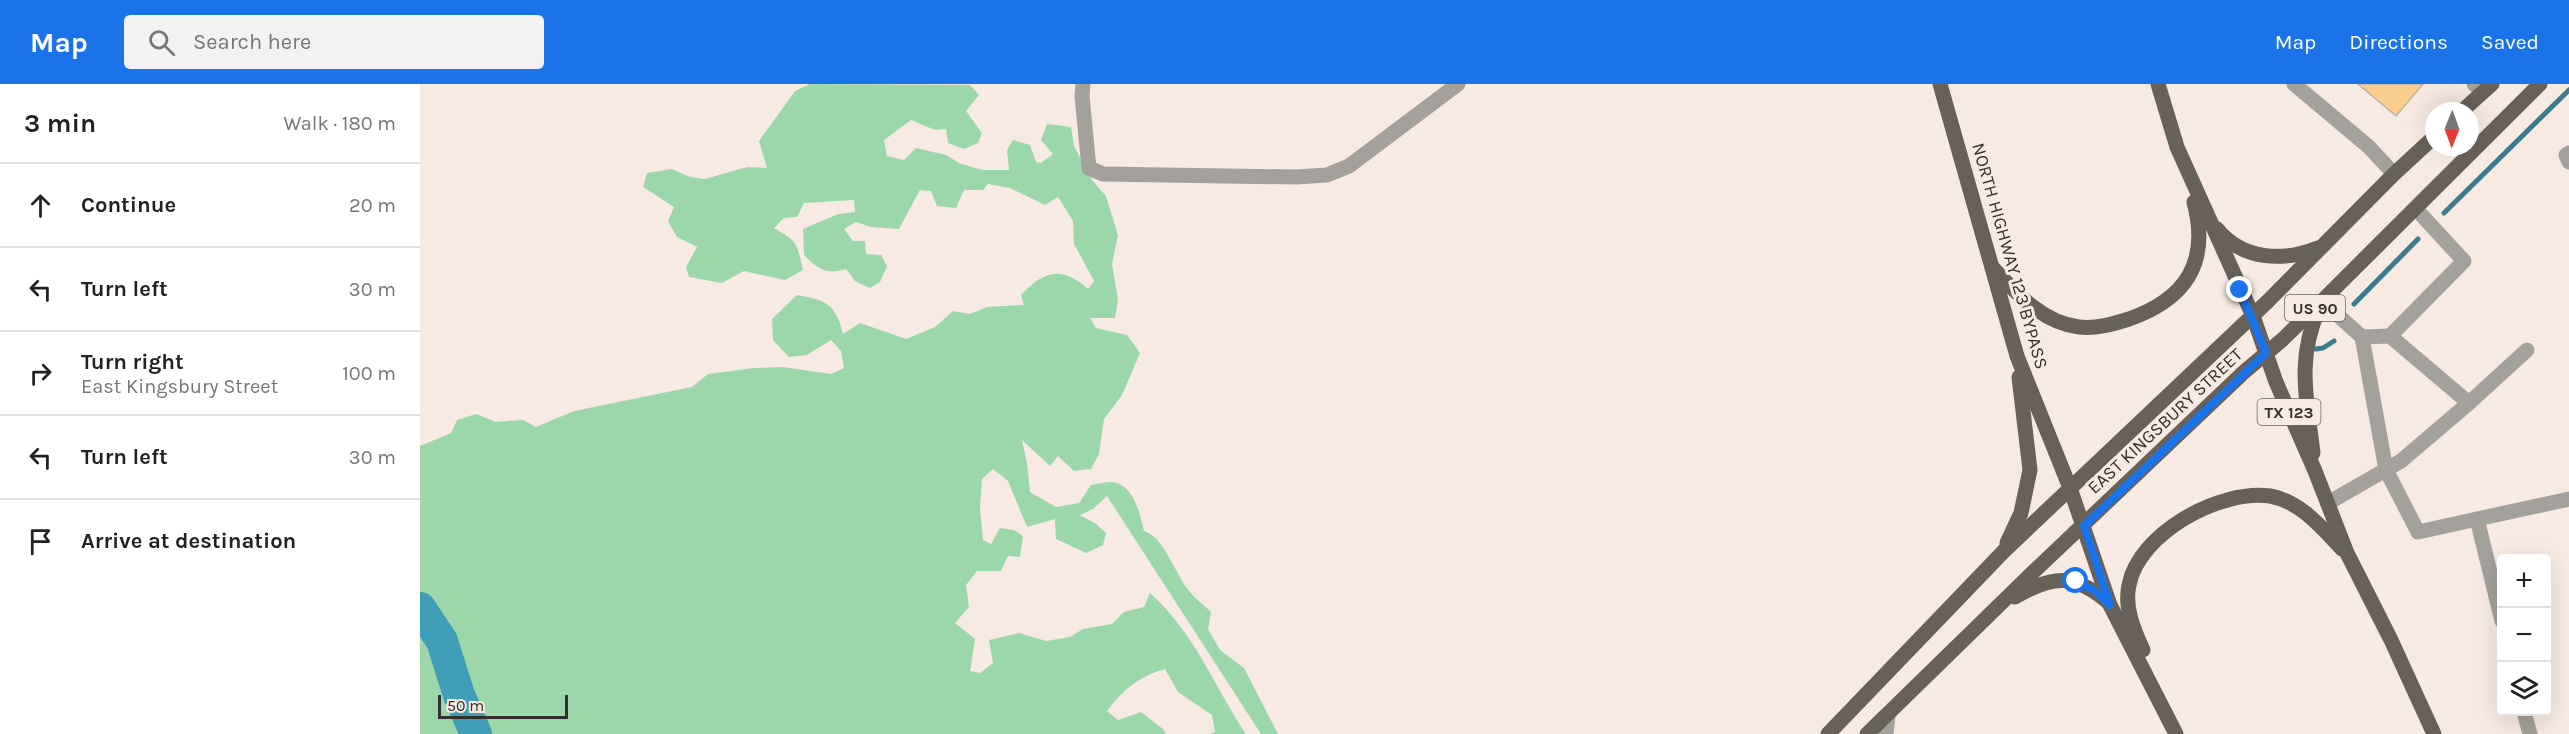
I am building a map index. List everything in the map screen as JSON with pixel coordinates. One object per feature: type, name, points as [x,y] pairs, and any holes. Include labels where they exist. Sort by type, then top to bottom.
[{"type":"main road","name":"NORTH HIGHWAY 123 BYPASS","points":[[1940,84],[2017,356],[2070,488],[2110,605],[2173,727]]},
{"type":"main road","name":"TX 123","points":[[2158,84],[2177,147],[2253,316],[2276,382],[2315,471],[2347,553],[2391,640],[2434,734]]},
{"type":"main road","name":"EAST KINGSBURY STREET","points":[[1867,734],[2027,578],[2322,301],[2540,84]]},
{"type":"main road","points":[[2470,102],[2483,87]]},
{"type":"main road","name":"EAST KINGSBURY STREET","points":[[1828,734],[2004,551],[2253,316],[2425,145]]},
{"type":"main road","points":[[1992,267],[2022,300],[2052,320],[2079,327],[2108,326],[2158,306],[2181,289],[2197,260],[2199,243],[2195,206],[2177,147]]},
{"type":"main road","points":[[2206,215],[2227,241],[2242,250],[2260,255],[2298,256],[2324,246]]},
{"type":"main road","points":[[2315,471],[2304,382],[2311,327],[2322,301]]},
{"type":"main road","points":[[2004,551],[2021,513],[2031,470],[2017,356]]},
{"type":"main road","points":[[2173,727],[2128,612],[2129,585],[2137,564],[2164,531],[2220,502],[2248,495],[2271,496],[2310,516],[2347,553]]},
{"type":"main road","points":[[2000,606],[2036,585],[2058,580],[2076,581],[2095,591],[2110,605]]},
{"type":"street","points":[[1082,90],[1089,168],[1103,174],[1296,177],[1327,175],[1349,166],[1458,84]]},
{"type":"street","points":[[2294,84],[2369,147],[2394,174]]},
{"type":"street","points":[[2569,153],[2566,155],[2569,162]]},
{"type":"street","points":[[2390,336],[2464,261],[2416,209]]},
{"type":"street","points":[[2322,301],[2362,337],[2386,470],[2418,532],[2569,499]]},
{"type":"street","points":[[2362,337],[2390,336],[2469,404]]},
{"type":"street","points":[[2328,503],[2401,461],[2469,404],[2528,350]]},
{"type":"street","points":[[2477,519],[2499,608]]},
{"type":"street","points":[[1886,734],[1888,715]]},
{"type":"street","points":[[2525,716],[2530,734]]},
{"type":"green space","points":[[810,84],[970,85],[979,95],[966,111],[982,133],[978,143],[964,149],[948,143],[946,129],[935,130],[911,120],[884,140],[887,156],[904,160],[916,148],[946,155],[959,163],[982,170],[1009,170],[1007,150],[1013,140],[1030,145],[1036,162],[1041,163],[1053,154],[1041,140],[1047,124],[1071,127],[1074,146],[1092,180],[1106,196],[1118,235],[1112,264],[1118,299],[1115,318],[1090,318],[1096,328],[1127,335],[1140,353],[1122,395],[1104,419],[1099,454],[1091,469],[1074,471],[1058,456],[1050,466],[1022,440],[1030,492],[1056,507],[1079,503],[1091,485],[1111,482],[1125,488],[1134,500],[1144,531],[1157,540],[1189,591],[1211,612],[1208,629],[1220,650],[1244,668],[1278,734],[1261,734],[1107,496],[1093,509],[1080,515],[1106,533],[1103,545],[1086,553],[1056,539],[1055,519],[1027,527],[1008,481],[993,469],[982,479],[980,508],[983,540],[991,544],[1000,528],[1014,530],[1023,536],[1020,557],[1008,556],[1001,571],[977,571],[966,585],[969,607],[955,623],[975,639],[970,671],[980,673],[993,663],[989,640],[1019,633],[1046,641],[1070,637],[1083,629],[1112,624],[1124,612],[1144,607],[1150,593],[1165,608],[1191,642],[1246,734],[1210,734],[1215,732],[1212,715],[1178,692],[1165,669],[1133,684],[1107,711],[1118,720],[1141,712],[1166,734],[420,734],[420,446],[451,433],[457,420],[476,414],[496,422],[523,420],[536,427],[574,411],[692,387],[708,374],[783,367],[831,374],[844,368],[841,351],[831,340],[807,355],[789,357],[773,340],[772,319],[797,295],[828,305],[837,316],[843,334],[860,323],[906,339],[935,327],[953,311],[970,314],[987,307],[1024,305],[1021,295],[1045,276],[1061,274],[1069,276],[1088,289],[1094,281],[1074,244],[1073,221],[1058,197],[1045,205],[1010,188],[988,184],[983,190],[964,190],[956,208],[937,206],[931,191],[920,190],[899,229],[871,227],[856,222],[844,229],[853,241],[865,241],[866,254],[881,255],[887,266],[880,282],[870,288],[855,281],[846,269],[823,270],[804,255],[803,229],[838,214],[855,212],[854,200],[804,203],[797,217],[784,218],[774,228],[795,244],[803,270],[785,280],[744,271],[722,283],[689,277],[686,267],[697,247],[677,237],[668,221],[674,207],[643,187],[647,173],[672,169],[690,177],[705,179],[747,167],[767,168],[759,141],[795,91]]},
{"type":"building","points":[[2358,84],[2423,84],[2396,116]]},
{"type":"waterway","points":[[2444,213],[2569,90]]},
{"type":"waterway","points":[[2354,304],[2418,239]]},
{"type":"waterway","points":[[2316,349],[2323,348],[2334,341]]},
{"type":"waterway","points":[[420,608],[442,641],[459,695],[476,734]]},
{"type":"route","points":[[2076,581],[2095,591],[2110,605],[2084,526],[2266,353],[2253,316],[2240,290]]}]
